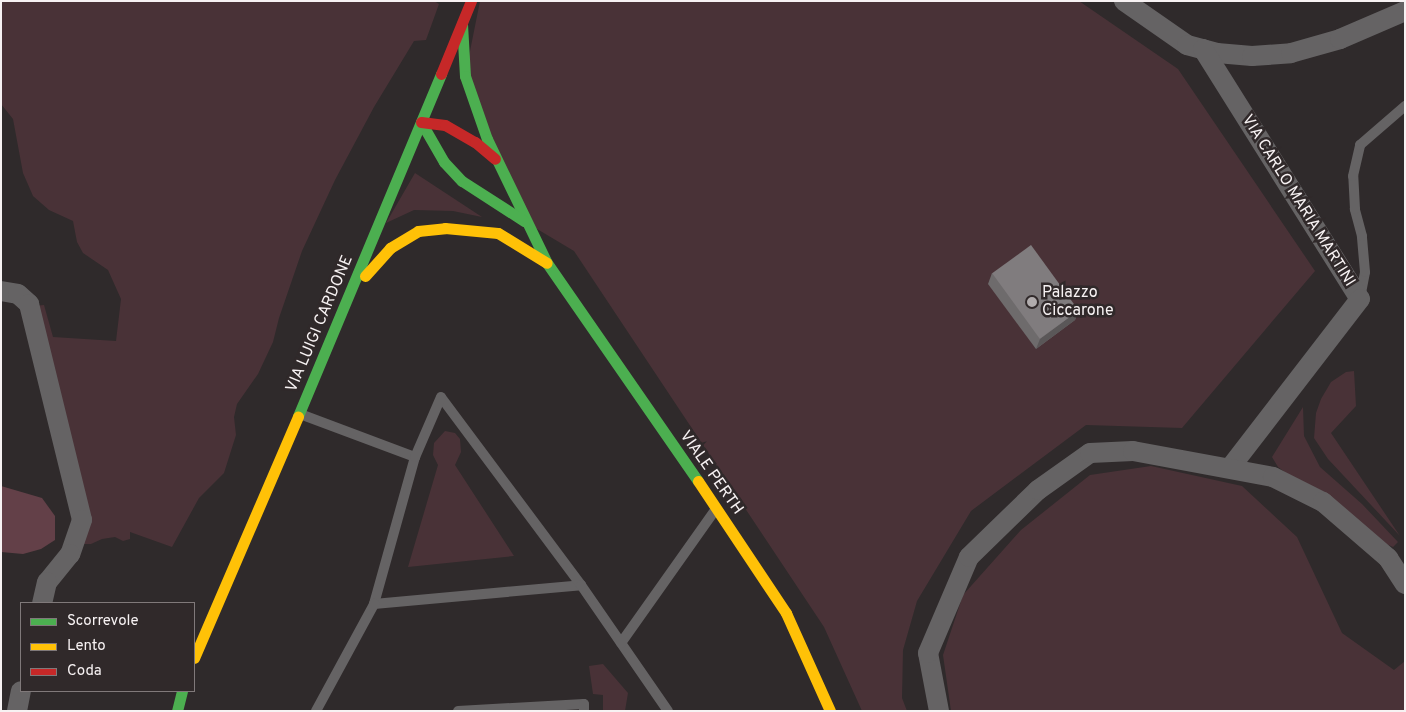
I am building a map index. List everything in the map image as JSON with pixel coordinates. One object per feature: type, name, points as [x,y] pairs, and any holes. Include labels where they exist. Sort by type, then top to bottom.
[{"type":"main road","name":"VIA LUIGI CARDONE","points":[[195,656],[351,292],[421,122],[464,9]]},
{"type":"main road","name":"VIALE PERTH","points":[[464,9],[465,76],[496,160],[547,264],[717,508],[786,613],[830,711]]},
{"type":"main road","name":"VIALE PERTH","points":[[421,122],[445,125],[476,142],[496,160]]},
{"type":"main road","points":[[421,122],[444,162],[462,181],[527,223]]},
{"type":"main road","name":"VIALE PERTH","points":[[351,292],[390,248],[418,231],[445,228],[498,233],[547,264]]},
{"type":"main road","points":[[177,711],[182,692]]},
{"type":"street","points":[[1124,1],[1187,45],[1252,56],[1291,53],[1340,39],[1405,10]]},
{"type":"street","name":"VIA CARLO MARIA MARTINI","points":[[1203,49],[1360,298],[1230,468]]},
{"type":"street","points":[[1,292],[18,294],[29,304],[82,520],[70,554],[47,582],[42,602]]},
{"type":"street","points":[[939,711],[928,653],[969,557],[1038,490],[1090,453],[1133,451],[1273,477],[1323,502],[1388,558],[1405,584]]},
{"type":"street","points":[[17,711],[21,692]]},
{"type":"lane","points":[[1360,298],[1364,272],[1362,236],[1355,209],[1354,168],[1360,145],[1405,106]]},
{"type":"lane","points":[[316,711],[374,604],[415,457],[441,398],[581,584],[668,711]]},
{"type":"lane","points":[[299,413],[415,457]]},
{"type":"lane","points":[[621,643],[717,508]]},
{"type":"lane","points":[[374,604],[581,584]]},
{"type":"lane","points":[[458,711],[584,704],[584,711]]},
{"type":"shaded area","points":[[1,1],[434,1],[439,4],[426,40],[414,41],[374,107],[335,180],[302,251],[279,318],[273,342],[258,374],[237,404],[234,417],[236,435],[224,473],[199,498],[172,547],[130,532],[130,539],[123,541],[115,537],[102,539],[91,544],[84,544],[34,306],[44,305],[53,337],[116,341],[121,299],[108,270],[83,253],[77,242],[73,221],[49,210],[33,196],[23,173],[13,119],[1,104]]},
{"type":"shaded area","points":[[480,1],[1079,1],[1178,69],[1315,271],[1182,428],[1086,425],[971,511],[917,601],[903,650],[902,698],[907,711],[862,711],[824,627],[574,251],[527,223],[465,76]]},
{"type":"shaded area","points":[[415,173],[482,217],[453,211],[414,210],[386,223]]},
{"type":"shaded area","points":[[1354,371],[1356,406],[1331,433],[1400,536],[1328,459],[1314,438],[1316,413],[1321,399],[1331,382],[1346,372]]},
{"type":"shaded area","points":[[1303,407],[1304,436],[1320,467],[1362,504],[1398,542],[1393,547],[1373,538],[1278,467],[1272,457]]},
{"type":"shaded area","points":[[445,431],[455,433],[460,439],[461,452],[455,465],[514,556],[408,567],[438,465],[433,455],[434,443]]},
{"type":"shaded area","points":[[1151,466],[1242,486],[1297,537],[1342,633],[1394,670],[1405,661],[1405,711],[951,711],[943,655],[963,595],[1021,530],[1090,475]]},
{"type":"shaded area","points":[[1,486],[42,498],[55,516],[55,540],[41,549],[23,554],[1,552]]},
{"type":"shaded area","points":[[603,664],[628,693],[625,711],[603,711],[603,695],[593,694],[589,666]]},
{"type":"building","name":"Palazzo Ciccarone","points":[[1031,245],[1079,311],[1040,339],[992,273]]},
{"type":"traffic: fast","points":[[462,24],[465,76],[487,139],[547,263],[698,481]]},
{"type":"traffic: fast","points":[[298,416],[441,74]]},
{"type":"traffic: fast","points":[[421,122],[444,162],[462,181],[524,221]]},
{"type":"traffic: fast","points":[[177,711],[182,692]]},
{"type":"traffic: slow","points":[[365,276],[390,248],[418,231],[445,228],[498,233],[547,263]]},
{"type":"traffic: slow","points":[[195,656],[298,416]]},
{"type":"traffic: slow","points":[[698,481],[786,613],[830,711]]},
{"type":"traffic: jam","points":[[441,74],[471,1]]},
{"type":"traffic: jam","points":[[421,122],[445,125],[475,142],[495,159]]},
{"type":"place","name":"Palazzo Ciccarone","points":[[1032,302]]}]
